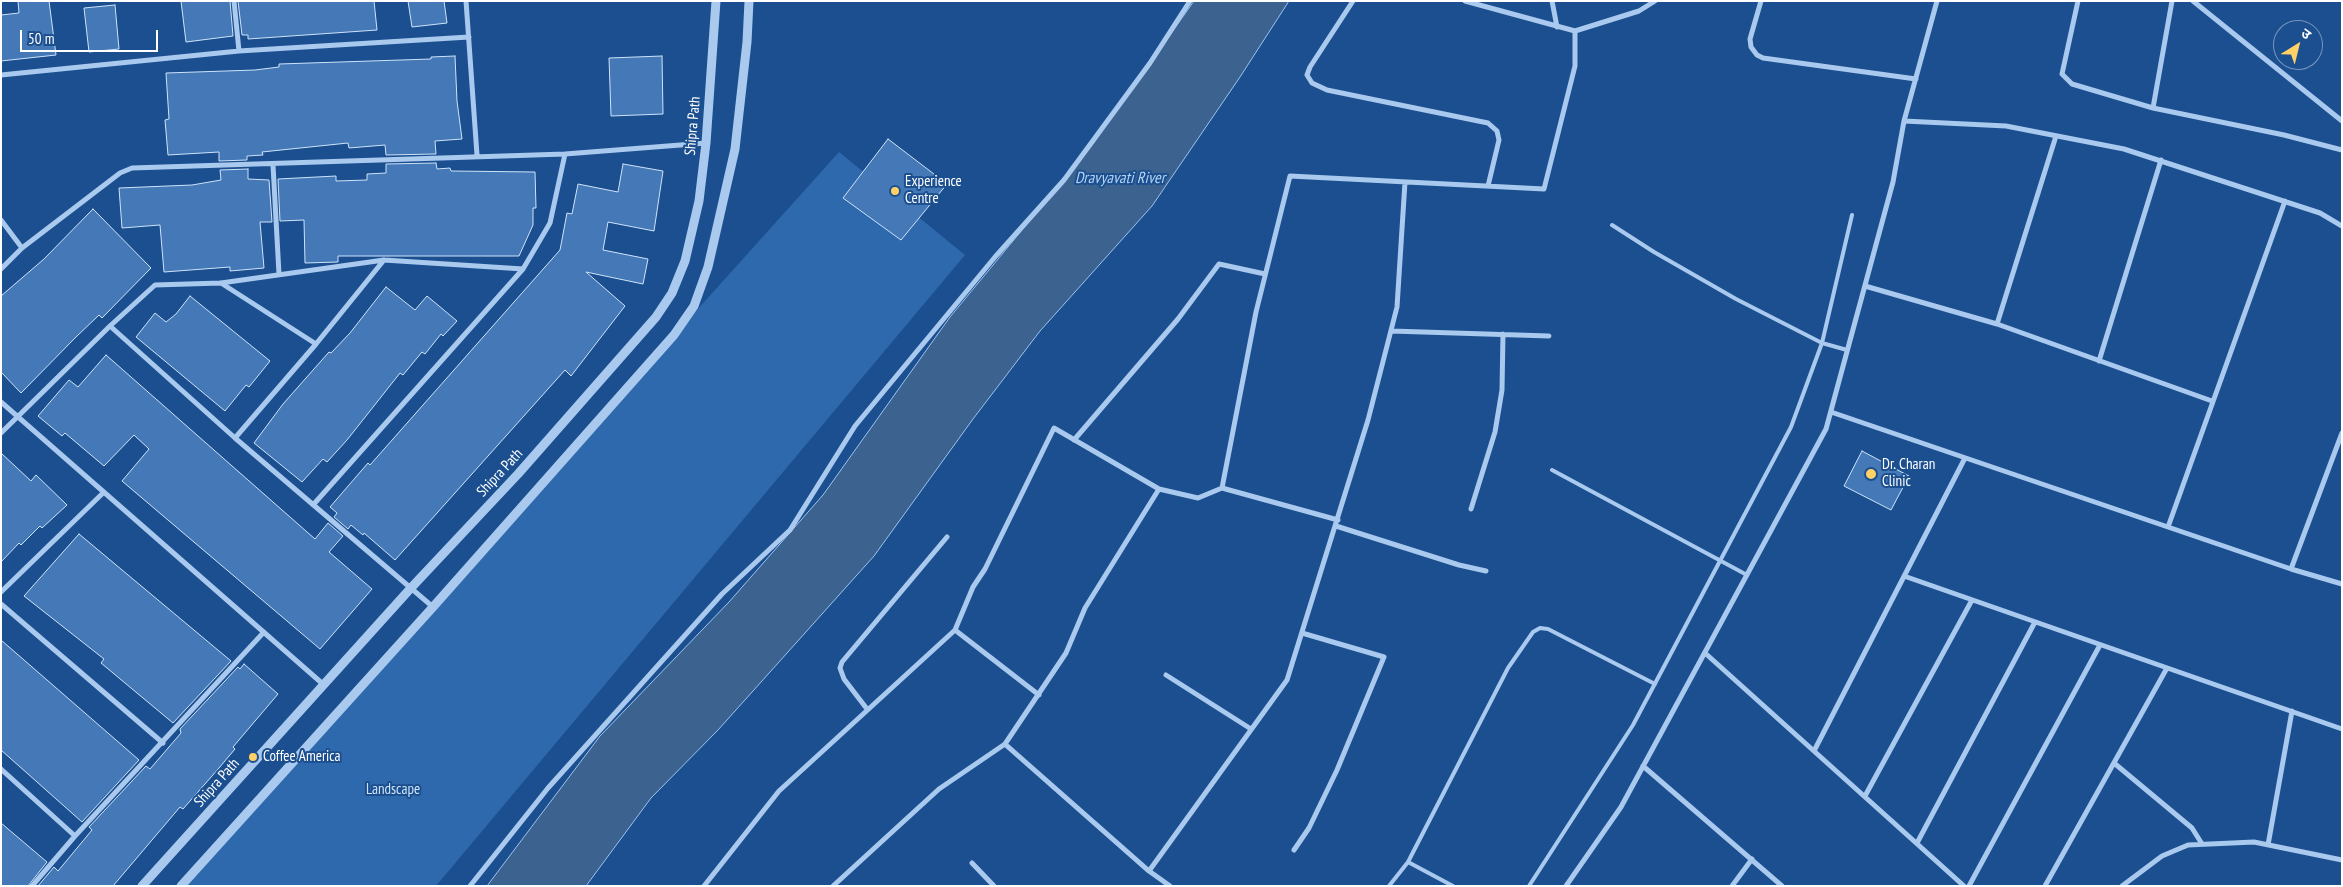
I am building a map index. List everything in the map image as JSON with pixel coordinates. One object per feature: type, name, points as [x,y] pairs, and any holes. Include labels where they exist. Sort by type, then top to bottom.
[{"type":"street","points":[[234,1],[239,50]]},
{"type":"street","points":[[466,1],[477,155]]},
{"type":"street","name":"Shipra Path","points":[[142,886],[410,589],[518,474],[656,318],[672,293],[685,260],[699,201],[706,143],[716,1]]},
{"type":"street","points":[[181,886],[433,607],[674,335],[694,306],[708,267],[735,149],[747,42],[749,1]]},
{"type":"street","points":[[470,886],[548,788],[722,594],[790,530],[855,426],[995,257],[1064,180],[1150,63],[1190,1]]},
{"type":"street","points":[[1353,1],[1310,67],[1307,75],[1312,83],[1326,90],[1488,124],[1497,131],[1500,140],[1488,186]]},
{"type":"street","points":[[1465,1],[1575,31],[1639,11],[1655,1]]},
{"type":"street","points":[[1552,1],[1558,27]]},
{"type":"street","points":[[1761,1],[1750,40],[1751,47],[1757,55],[1763,58],[1916,79]]},
{"type":"street","points":[[1566,886],[1621,807],[1826,430],[1892,182],[1904,121],[1938,1]]},
{"type":"street","points":[[2078,1],[2062,74],[2079,87],[2153,108],[2284,135],[2342,150]]},
{"type":"street","points":[[2153,108],[2172,1]]},
{"type":"street","points":[[2192,1],[2342,121]]},
{"type":"street","points":[[1222,488],[1256,312],[1290,176],[1544,189],[1575,66],[1575,31]]},
{"type":"street","points":[[1,75],[239,50],[469,37]]},
{"type":"street","points":[[1904,121],[2006,126],[2124,149],[2320,213],[2342,226]]},
{"type":"street","points":[[1997,324],[2056,136]]},
{"type":"street","points":[[1,269],[22,248],[120,173],[132,168],[274,165],[477,155],[565,154],[706,143]]},
{"type":"street","points":[[313,505],[523,269],[550,223],[565,154]]},
{"type":"street","points":[[2099,361],[2161,160]]},
{"type":"street","points":[[274,165],[279,274]]},
{"type":"street","points":[[1149,871],[1287,680],[1368,420],[1397,307],[1405,182]]},
{"type":"street","points":[[2168,527],[2284,201]]},
{"type":"street","points":[[1,220],[22,248]]},
{"type":"street","points":[[1,433],[110,326],[155,285],[221,283],[384,260],[523,269]]},
{"type":"street","points":[[235,438],[316,344],[384,260]]},
{"type":"street","points":[[1074,440],[1178,319],[1219,264],[1265,274]]},
{"type":"street","points":[[221,283],[316,344]]},
{"type":"street","points":[[1865,286],[1997,324],[2212,401]]},
{"type":"street","points":[[110,326],[235,438],[433,607]]},
{"type":"street","points":[[1391,331],[1549,336]]},
{"type":"street","points":[[1471,509],[1495,432],[1502,390],[1504,334]]},
{"type":"street","points":[[1,402],[324,685]]},
{"type":"street","points":[[1831,412],[2291,569],[2342,584]]},
{"type":"street","points":[[704,886],[778,791],[955,630],[973,587],[985,569],[1054,428],[1160,489],[1198,498],[1222,488],[1338,520]]},
{"type":"street","points":[[2291,569],[2339,450],[2342,433]]},
{"type":"street","points":[[1814,751],[1965,458]]},
{"type":"street","points":[[833,886],[939,789],[1005,744],[1066,653],[1085,608],[1160,489]]},
{"type":"street","points":[[1,592],[104,492]]},
{"type":"street","points":[[1336,526],[1459,565],[1486,571]]},
{"type":"street","points":[[867,709],[844,679],[840,668],[842,662],[947,536]]},
{"type":"street","points":[[1904,576],[2342,729]]},
{"type":"street","points":[[1865,796],[1972,600]]},
{"type":"street","points":[[1,604],[162,743]]},
{"type":"street","points":[[1917,843],[2035,622]]},
{"type":"street","points":[[955,630],[1039,695]]},
{"type":"street","points":[[32,886],[75,836],[264,632]]},
{"type":"street","points":[[1294,850],[1310,828],[1337,770],[1384,657],[1302,633]]},
{"type":"street","points":[[1969,886],[2100,645]]},
{"type":"street","points":[[1705,653],[1964,886]]},
{"type":"street","points":[[2045,886],[2167,668]]},
{"type":"street","points":[[1166,675],[1252,729]]},
{"type":"street","points":[[2268,845],[2292,711]]},
{"type":"street","points":[[1005,744],[1149,871],[1170,886]]},
{"type":"street","points":[[2114,763],[2192,828],[2202,844]]},
{"type":"street","points":[[1643,766],[1782,886]]},
{"type":"street","points":[[1,770],[75,836]]},
{"type":"street","points":[[2122,886],[2162,856],[2188,845],[2254,842],[2342,860]]},
{"type":"street","points":[[1732,886],[1752,859]]},
{"type":"street","points":[[972,863],[994,886]]},
{"type":"lane","points":[[1529,886],[1610,762],[1655,684],[1791,427],[1822,344],[1852,215]]},
{"type":"lane","points":[[1612,225],[1654,252],[1728,294],[1822,344],[1848,350]]},
{"type":"lane","points":[[1552,470],[1747,575]]},
{"type":"lane","points":[[1389,886],[1408,862],[1508,668],[1533,632],[1540,628],[1548,628],[1655,684]]},
{"type":"lane","points":[[1408,862],[1453,886]]},
{"type":"green space","name":"Landscape","points":[[839,152],[965,255],[436,886],[179,886]]},
{"type":"water","name":"Dravyavati River","points":[[1194,1],[1289,1],[1152,206],[1040,331],[973,419],[874,556],[718,730],[651,798],[586,886],[487,886],[600,736],[729,602],[823,495],[950,317],[1090,148]]},
{"type":"building","points":[[18,1],[49,1],[56,55],[1,61],[1,15],[19,13]]},
{"type":"building","points":[[181,1],[230,1],[233,36],[186,42]]},
{"type":"building","points":[[238,1],[374,1],[377,30],[248,39],[248,35],[242,35]]},
{"type":"building","points":[[408,1],[444,1],[447,23],[412,27]]},
{"type":"building","points":[[115,5],[119,49],[89,52],[84,8]]},
{"type":"building","points":[[455,56],[457,101],[462,139],[435,141],[436,154],[386,155],[385,145],[349,148],[348,143],[262,152],[263,155],[247,156],[247,160],[219,161],[219,152],[168,155],[165,120],[169,119],[166,73],[255,70],[279,67],[279,64],[431,59],[431,57]]},
{"type":"building","points":[[662,56],[663,114],[611,116],[609,58]]},
{"type":"building","name":"Experience Centre","points":[[888,139],[947,184],[901,240],[843,198]]},
{"type":"building","points":[[436,163],[437,169],[450,168],[451,171],[535,172],[536,208],[533,208],[533,225],[519,256],[338,256],[338,262],[305,263],[304,220],[280,221],[278,179],[336,176],[336,181],[367,180],[367,174],[386,173],[386,164]]},
{"type":"building","points":[[623,164],[663,171],[654,231],[608,222],[603,250],[648,259],[643,284],[586,272],[625,306],[571,376],[565,370],[395,560],[364,533],[363,535],[351,525],[348,529],[334,517],[337,513],[330,507],[368,463],[370,465],[560,250],[567,213],[572,214],[578,184],[618,192]]},
{"type":"building","points":[[248,169],[248,179],[269,180],[272,222],[260,222],[264,268],[230,271],[230,267],[164,272],[160,225],[122,228],[119,188],[192,185],[221,180],[220,170]]},
{"type":"building","points":[[93,209],[151,268],[102,318],[99,315],[75,338],[21,393],[1,372],[1,296],[44,259]]},
{"type":"building","points":[[386,287],[415,310],[427,296],[457,321],[443,336],[441,334],[425,354],[422,352],[403,375],[400,373],[347,440],[327,462],[323,459],[302,482],[254,443],[283,404],[329,352],[331,353],[350,333]]},
{"type":"building","points":[[190,296],[270,361],[249,387],[246,385],[225,411],[136,337],[155,313],[166,322],[176,314]]},
{"type":"building","points":[[106,355],[315,539],[328,523],[343,536],[329,552],[372,589],[320,649],[122,481],[149,449],[134,435],[104,466],[65,433],[62,436],[38,416],[69,380],[78,387]]},
{"type":"building","points":[[1862,451],[1909,476],[1891,510],[1844,486]]},
{"type":"building","points":[[1,453],[31,481],[36,475],[67,505],[42,528],[40,526],[21,545],[19,543],[1,562]]},
{"type":"building","points":[[79,534],[231,661],[173,723],[101,663],[104,659],[24,596]]},
{"type":"building","points":[[1,640],[139,760],[82,822],[1,750]]},
{"type":"building","points":[[244,664],[278,694],[233,747],[235,749],[219,768],[183,809],[180,807],[113,886],[38,886],[54,867],[58,871],[92,830],[89,827],[146,766],[150,769],[181,733],[180,729],[238,667],[240,669]]},
{"type":"building","points":[[1,823],[47,862],[28,886],[1,886]]},
{"type":"place","name":"Experience Centre","points":[[895,191]]},
{"type":"place","name":"Dr. Charan Clinic","points":[[1871,474]]},
{"type":"place","name":"Coffee America","points":[[253,757]]}]
